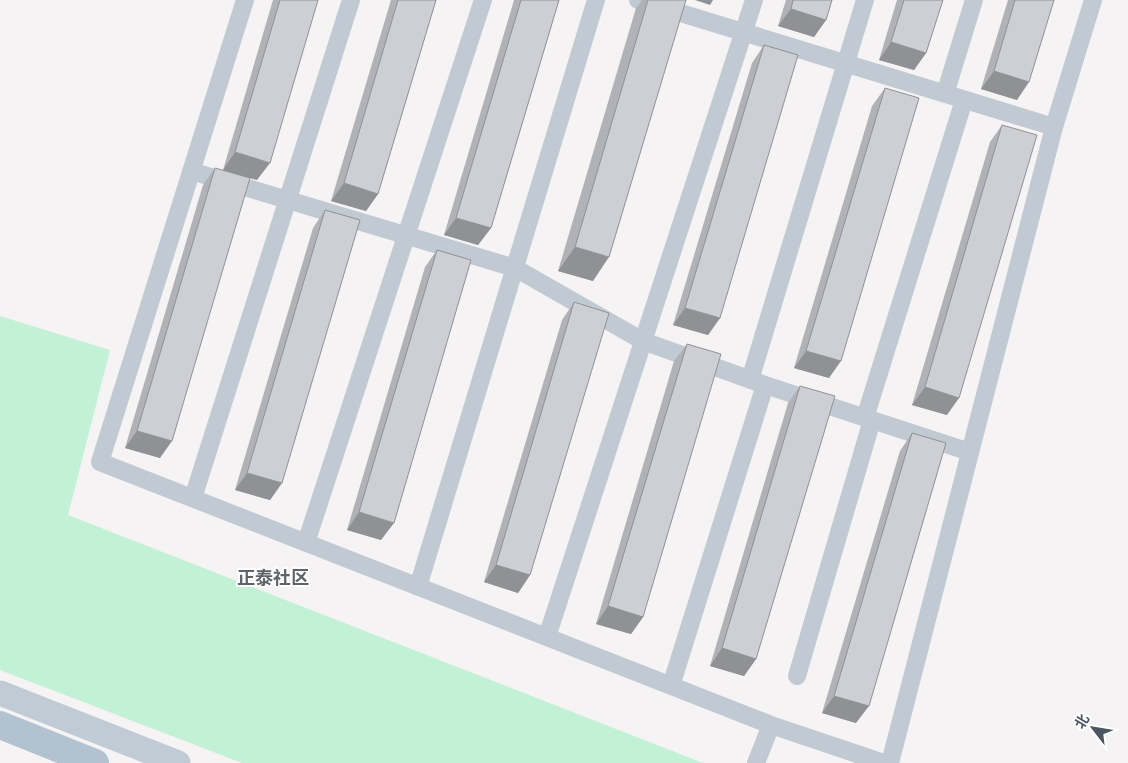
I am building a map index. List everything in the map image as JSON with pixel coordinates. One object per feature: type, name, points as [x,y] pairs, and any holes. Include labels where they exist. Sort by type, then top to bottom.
[{"type":"main road","points":[[0,725],[95,763]]},
{"type":"street","points":[[245,0],[100,462],[770,725],[884,763]]},
{"type":"street","points":[[193,498],[351,0]]},
{"type":"street","points":[[306,543],[483,0]]},
{"type":"street","points":[[418,586],[596,0]]},
{"type":"street","points":[[638,0],[1054,127]]},
{"type":"street","points":[[547,637],[754,0]]},
{"type":"street","points":[[671,686],[865,0]]},
{"type":"street","points":[[945,94],[974,0]]},
{"type":"street","points":[[890,763],[1054,127],[1093,0]]},
{"type":"street","points":[[797,676],[868,419],[964,100]]},
{"type":"street","points":[[191,171],[515,268],[643,341],[757,383],[970,452]]},
{"type":"street","points":[[0,693],[178,763]]},
{"type":"street","points":[[756,763],[770,725]]},
{"type":"green space","points":[[0,316],[110,350],[68,515],[703,763],[242,763],[0,670]]},
{"type":"building","points":[[280,0],[318,0],[270,163],[235,152]]},
{"type":"building","points":[[398,0],[436,0],[378,194],[344,183]]},
{"type":"building","points":[[521,0],[559,0],[491,228],[456,218]]},
{"type":"building","points":[[648,0],[686,0],[609,257],[575,247]]},
{"type":"building","points":[[793,0],[832,0],[826,20],[791,9]]},
{"type":"building","points":[[904,0],[943,0],[926,53],[891,42]]},
{"type":"building","points":[[1015,0],[1054,0],[1029,82],[994,71]]},
{"type":"building","points":[[764,45],[798,55],[720,318],[685,308]]},
{"type":"building","points":[[885,88],[919,98],[841,361],[806,351]]},
{"type":"building","points":[[1002,125],[1037,135],[959,398],[925,387]]},
{"type":"building","points":[[215,168],[250,178],[172,441],[137,431]]},
{"type":"building","points":[[325,210],[360,220],[282,483],[247,473]]},
{"type":"building","points":[[437,250],[471,260],[394,523],[359,512]]},
{"type":"building","points":[[574,302],[609,313],[530,575],[496,565]]},
{"type":"building","points":[[687,344],[721,354],[643,617],[608,606]]},
{"type":"building","points":[[800,386],[835,396],[756,659],[722,648]]},
{"type":"building","points":[[912,433],[946,443],[869,706],[834,696]]},
{"type":"district","name":"正泰社区","points":[[273,579]]}]
